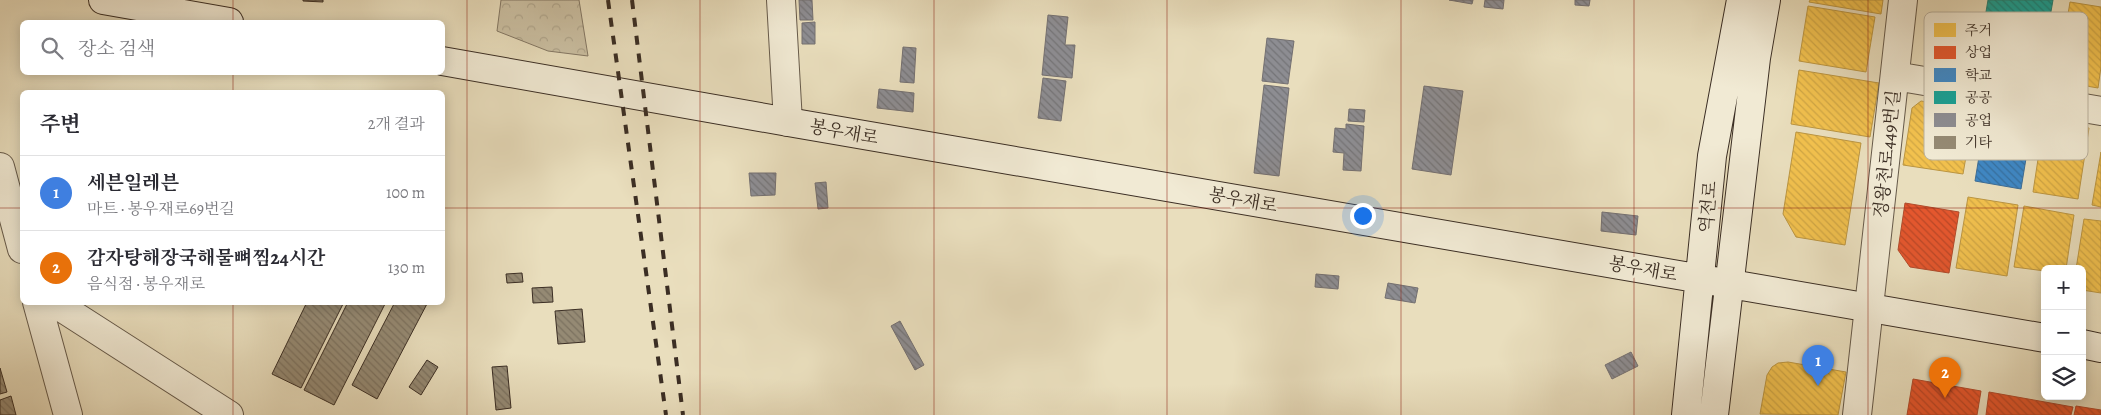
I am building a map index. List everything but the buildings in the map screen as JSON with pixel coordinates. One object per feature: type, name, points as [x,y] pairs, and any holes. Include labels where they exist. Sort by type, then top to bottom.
[{"type":"street","points":[[103,0],[218,20]]},
{"type":"street","points":[[781,0],[788,122]]},
{"type":"street","name":"역전로","points":[[1686,415],[1702,279],[1712,156],[1741,0]]},
{"type":"street","name":"역전로","points":[[1714,415],[1756,58],[1766,0]]},
{"type":"street","name":"정왕천로449번길","points":[[1857,415],[1903,0]]},
{"type":"street","name":"봉우재로","points":[[445,61],[788,122],[2041,337]]},
{"type":"street","points":[[1895,76],[1924,81]]},
{"type":"street","points":[[2088,109],[2101,111]]},
{"type":"street","points":[[0,167],[20,242]]},
{"type":"street","points":[[38,305],[68,415]]},
{"type":"street","points":[[58,305],[229,415]]},
{"type":"street","points":[[2086,345],[2101,348]]},
{"type":"green space","points":[[501,0],[579,0],[588,56],[548,51],[497,31]]},
{"type":"railway","points":[[608,0],[666,415]]},
{"type":"railway","points":[[632,0],[683,415]]},
{"type":"place","name":"세븐일레븐","points":[[1818,386]]},
{"type":"place","name":"감자탕해장국해물뼈찜24시간","points":[[1945,398]]}]
